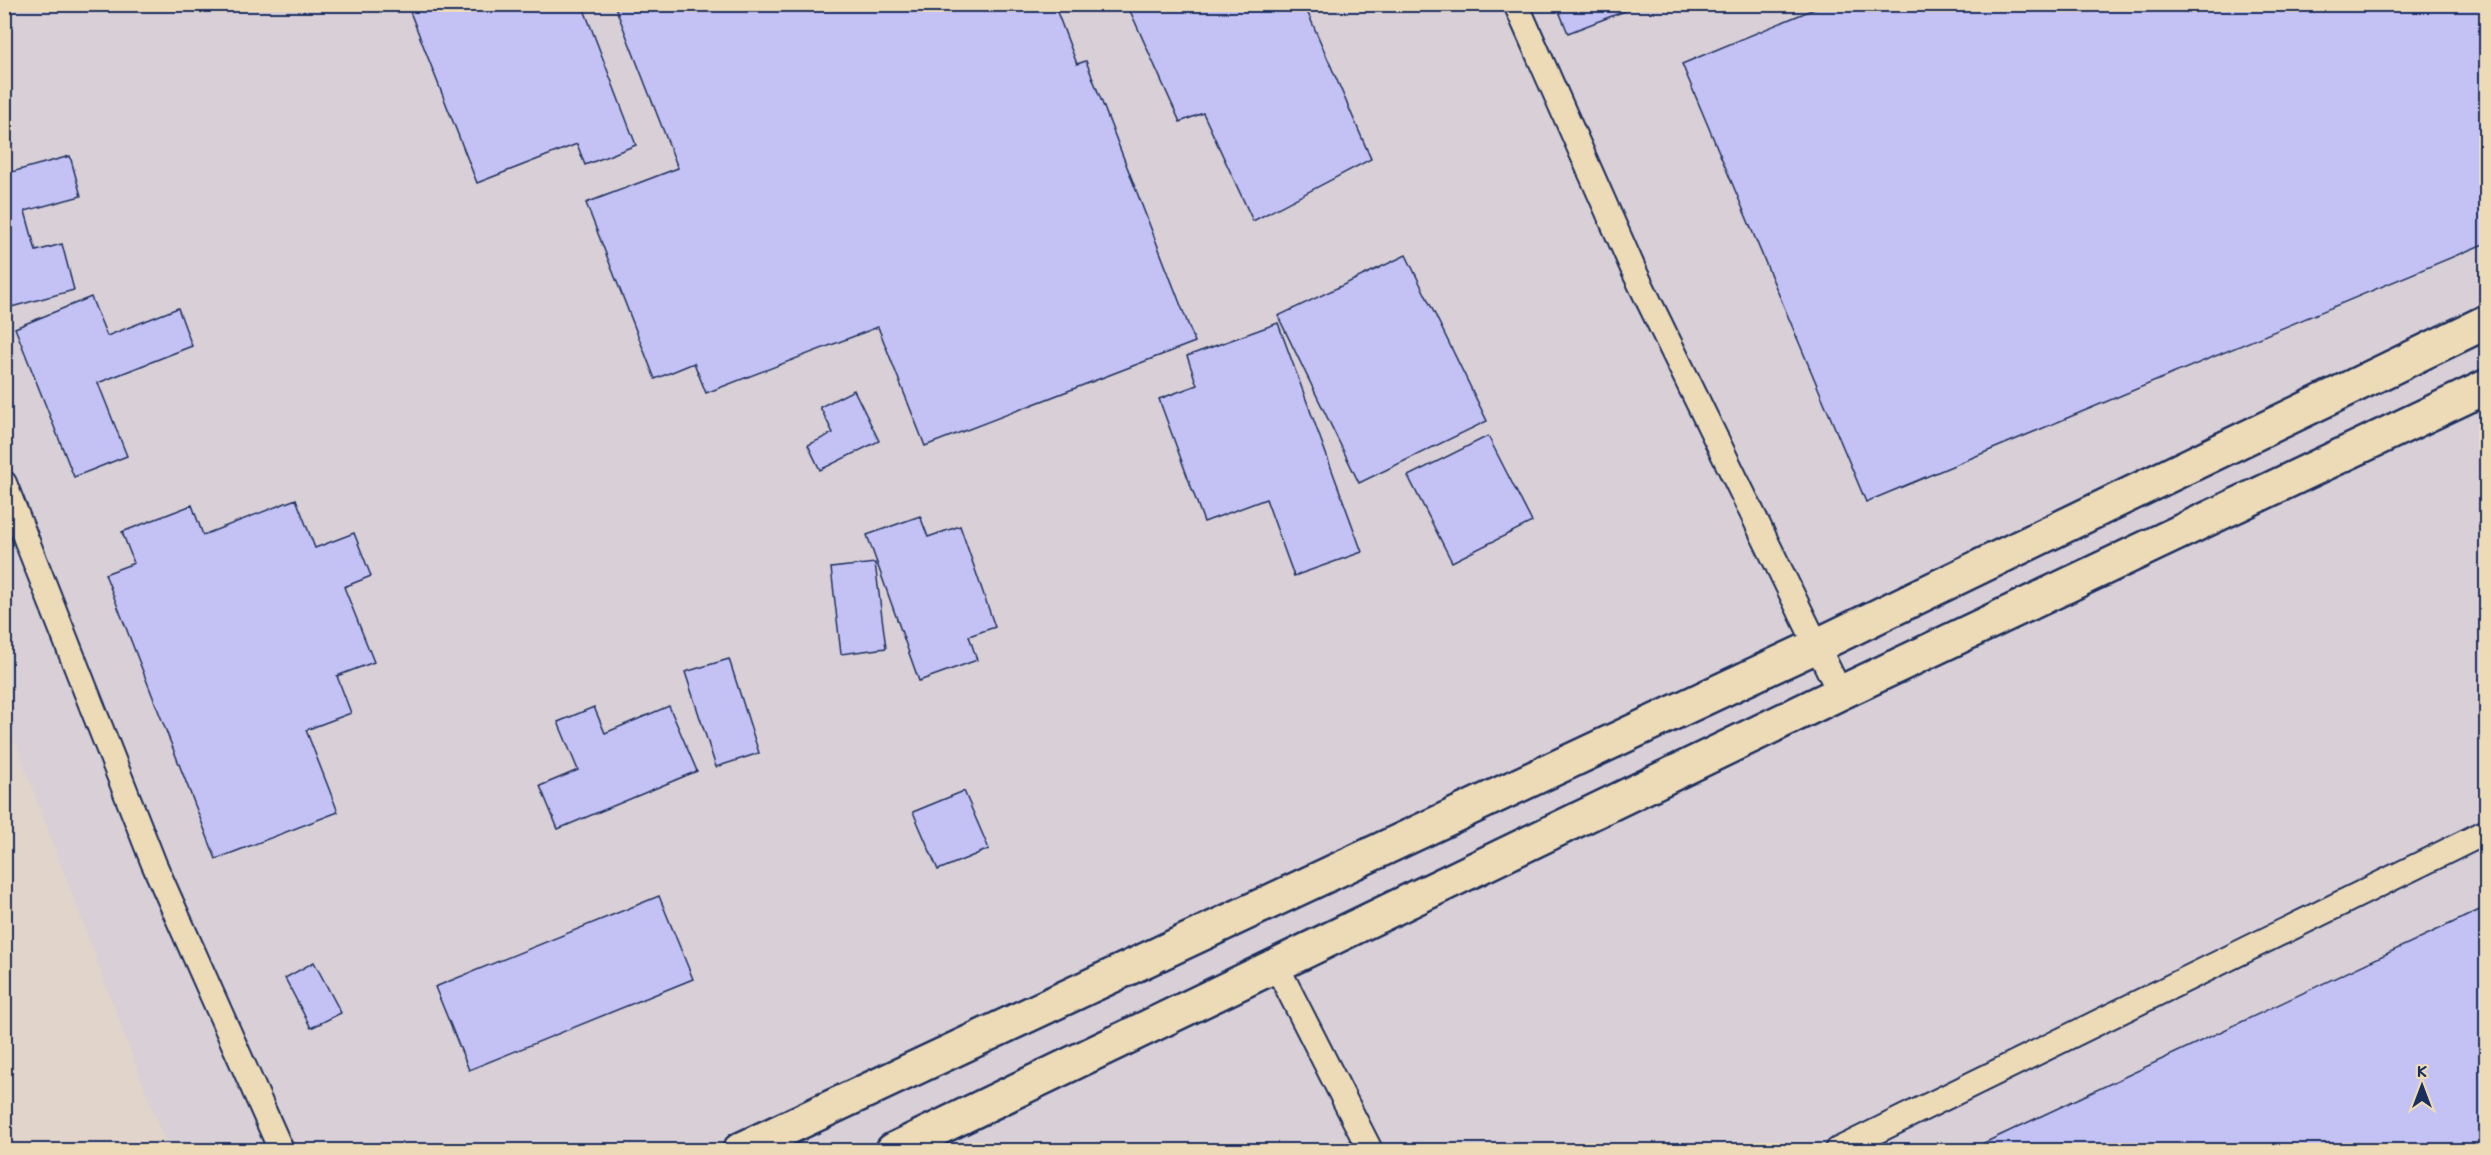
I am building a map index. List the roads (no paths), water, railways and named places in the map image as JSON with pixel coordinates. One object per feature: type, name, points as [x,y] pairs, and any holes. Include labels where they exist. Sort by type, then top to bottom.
[{"type":"street","points":[[740,1150],[1816,646],[2487,322]]},
{"type":"street","points":[[893,1150],[1840,693],[2487,387]]},
{"type":"lane","points":[[1515,4],[1635,273],[1840,693]]},
{"type":"lane","points":[[4,483],[154,864],[281,1150]]},
{"type":"lane","points":[[1838,1150],[2487,832]]},
{"type":"lane","points":[[1276,965],[1370,1150]]}]
